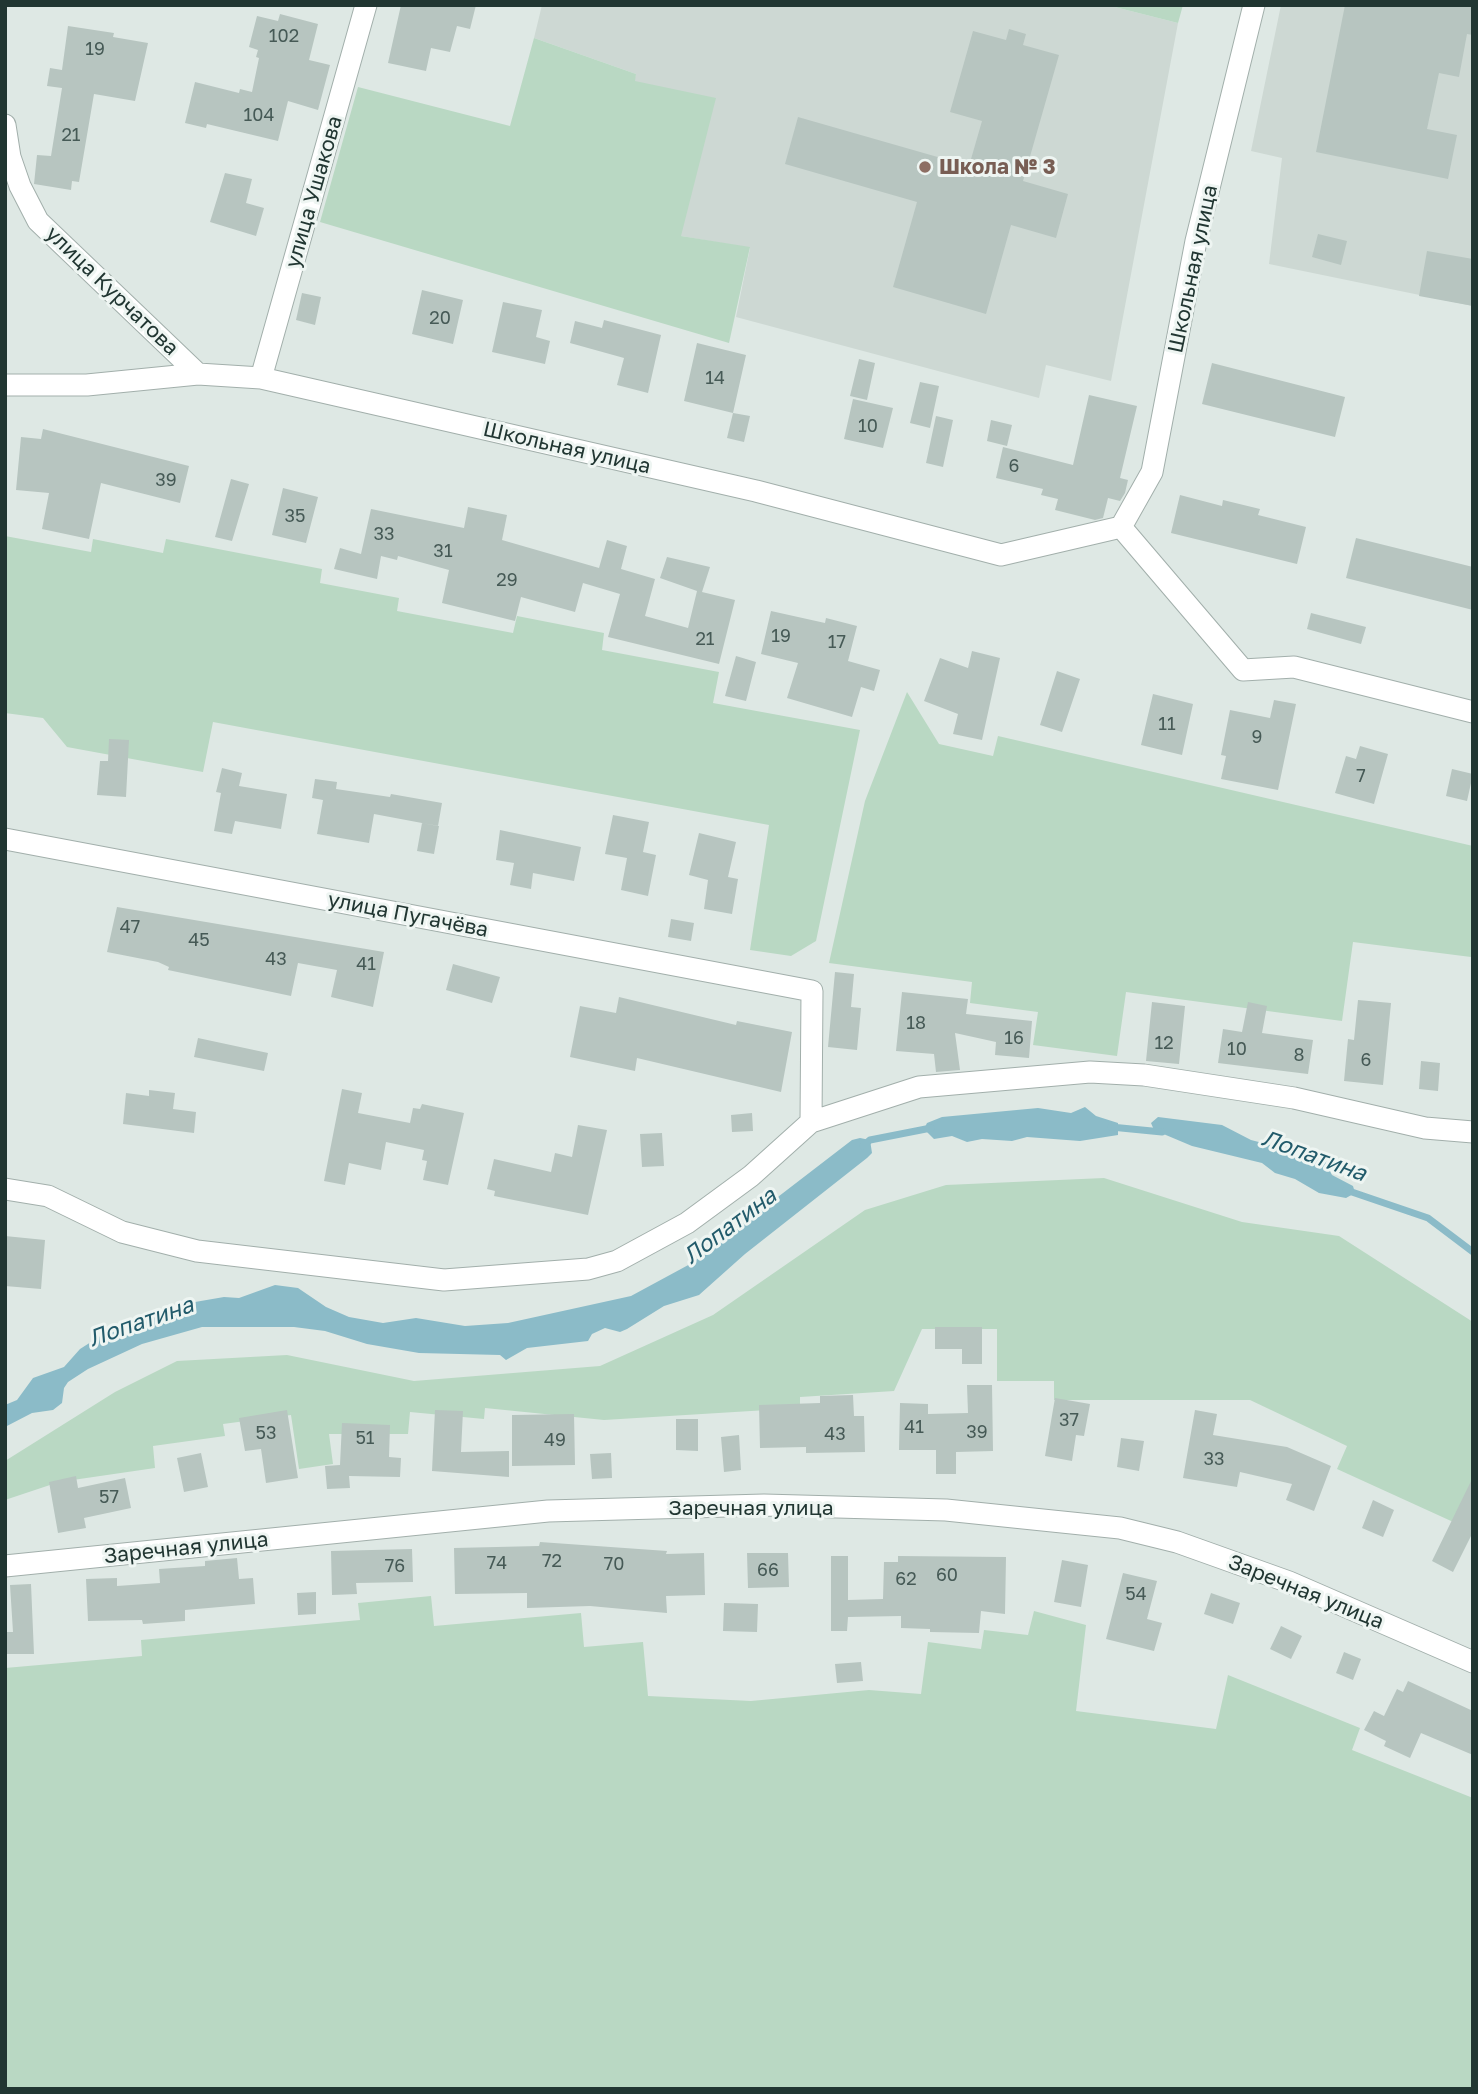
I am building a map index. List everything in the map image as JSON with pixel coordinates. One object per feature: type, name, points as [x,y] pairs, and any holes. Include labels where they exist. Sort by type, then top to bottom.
[{"type":"street","name":"улица Ушакова","points":[[261,378],[366,5]]},
{"type":"street","name":"Школьная улица","points":[[5,385],[87,385],[198,374],[261,378],[756,491],[1000,555],[1121,527],[1153,472],[1196,241],[1254,5]]},
{"type":"street","name":"улица Курчатова","points":[[5,125],[10,157],[20,186],[38,222],[198,374]]},
{"type":"street","points":[[1121,527],[1243,670],[1294,667],[1473,712]]},
{"type":"street","name":"улица Пугачёва","points":[[5,839],[812,991],[811,1122]]},
{"type":"street","points":[[5,1189],[48,1196],[122,1232],[197,1251],[444,1280],[588,1269],[617,1261],[687,1223],[751,1176],[811,1122],[919,1087],[1090,1072],[1217,1084],[1425,1128],[1473,1132]]},
{"type":"street","name":"Заречная улица","points":[[5,1566],[548,1511],[764,1505],[946,1510],[1119,1528],[1177,1542],[1289,1582],[1473,1662]]},
{"type":"shaded area","name":"Школа № 3","points":[[542,5],[1107,5],[1178,23],[1111,381],[1046,365],[1039,398],[736,317],[750,248],[681,236],[634,81],[636,74],[534,38]]},
{"type":"shaded area","points":[[1281,5],[1473,5],[1473,306],[1269,264],[1282,158],[1251,151]]},
{"type":"green space","points":[[1107,5],[1183,5],[1178,23]]},
{"type":"green space","points":[[534,38],[636,74],[635,81],[716,98],[681,236],[750,247],[729,343],[320,222],[358,87],[510,126]]},
{"type":"green space","points":[[5,536],[91,552],[93,539],[163,553],[166,539],[322,569],[320,583],[399,598],[397,611],[513,633],[517,616],[604,633],[602,650],[719,672],[713,703],[860,730],[816,941],[791,956],[750,950],[769,825],[213,722],[203,772],[67,747],[43,718],[5,713]]},
{"type":"green space","points":[[907,692],[939,744],[993,756],[998,736],[1473,846],[1471,957],[1353,942],[1342,1021],[1126,992],[1117,1056],[1033,1045],[1038,1012],[970,1003],[972,982],[829,963],[865,801]]},
{"type":"green space","points":[[1104,1178],[1242,1222],[1339,1236],[1473,1322],[1473,1531],[1337,1469],[1347,1446],[1250,1400],[1054,1400],[1054,1381],[997,1381],[997,1329],[922,1329],[894,1391],[800,1397],[800,1408],[604,1420],[485,1408],[484,1419],[410,1412],[408,1434],[329,1434],[333,1464],[299,1469],[291,1415],[223,1424],[225,1436],[153,1446],[155,1468],[59,1482],[5,1500],[5,1461],[115,1392],[177,1361],[287,1355],[414,1381],[600,1366],[713,1315],[865,1210],[946,1185]]},
{"type":"green space","points":[[431,1596],[434,1626],[581,1613],[584,1647],[643,1642],[648,1696],[751,1701],[869,1690],[921,1694],[928,1642],[981,1649],[984,1630],[1028,1635],[1034,1611],[1086,1625],[1076,1711],[1216,1729],[1228,1675],[1360,1728],[1352,1750],[1473,1798],[1473,2089],[5,2089],[5,1668],[142,1656],[141,1640],[360,1620],[358,1603]]},
{"type":"water","points":[[1085,1107],[1096,1116],[1118,1123],[1118,1135],[1080,1141],[1027,1137],[1012,1141],[982,1139],[967,1142],[952,1136],[934,1139],[924,1129],[927,1123],[942,1117],[1038,1108],[1071,1113]]},
{"type":"water","points":[[1158,1117],[1222,1125],[1251,1140],[1317,1157],[1325,1161],[1332,1175],[1353,1186],[1355,1193],[1346,1198],[1319,1193],[1295,1179],[1275,1173],[1262,1163],[1192,1146],[1154,1130],[1151,1123]]},
{"type":"water","points":[[852,1140],[870,1140],[872,1153],[867,1158],[745,1254],[699,1295],[664,1306],[620,1332],[605,1328],[592,1334],[588,1341],[527,1348],[506,1360],[500,1355],[419,1353],[367,1344],[325,1331],[294,1327],[202,1327],[142,1344],[88,1369],[68,1382],[64,1388],[62,1403],[53,1410],[32,1413],[5,1427],[5,1405],[17,1400],[33,1378],[64,1367],[80,1349],[102,1335],[133,1327],[163,1312],[195,1302],[224,1297],[239,1298],[275,1285],[298,1288],[326,1307],[349,1317],[383,1323],[416,1318],[465,1326],[508,1323],[631,1296],[692,1263]]},
{"type":"building","points":[[401,5],[476,5],[470,29],[457,26],[450,52],[431,48],[426,71],[388,63]]},
{"type":"building","points":[[1345,5],[1473,5],[1473,35],[1467,34],[1459,77],[1439,73],[1427,129],[1457,135],[1448,179],[1316,152]]},
{"type":"building","points":[[280,14],[318,24],[309,60],[330,65],[318,110],[288,101],[278,141],[207,124],[206,128],[185,123],[195,82],[239,93],[240,89],[252,92],[259,58],[256,57],[258,50],[249,47],[257,16],[278,21]]},
{"type":"building","points":[[68,26],[114,33],[113,37],[148,43],[135,101],[94,94],[79,182],[72,181],[71,190],[34,184],[37,155],[51,156],[62,88],[47,86],[50,68],[62,70]]},
{"type":"building","points":[[1009,29],[1026,34],[1023,45],[1059,55],[1023,181],[1068,194],[1056,238],[1011,225],[986,314],[893,287],[917,202],[785,164],[798,117],[969,166],[982,121],[950,112],[973,31],[1006,40]]},
{"type":"building","points":[[225,173],[252,179],[246,203],[264,208],[256,236],[210,222]]},
{"type":"building","points":[[1318,234],[1347,241],[1341,265],[1312,257]]},
{"type":"building","points":[[1427,251],[1473,259],[1473,306],[1419,296]]},
{"type":"building","points":[[422,290],[463,300],[453,344],[412,334]]},
{"type":"building","points":[[302,293],[321,297],[315,325],[296,320]]},
{"type":"building","points":[[503,302],[542,310],[536,337],[550,341],[545,364],[492,352]]},
{"type":"building","points":[[604,320],[661,335],[648,393],[617,385],[624,358],[570,343],[575,321],[602,328]]},
{"type":"building","points":[[697,343],[746,355],[733,413],[684,401]]},
{"type":"building","points":[[859,359],[875,363],[867,400],[850,396]]},
{"type":"building","points":[[1212,363],[1345,397],[1335,437],[1202,404]]},
{"type":"building","points":[[920,382],[939,386],[930,428],[910,423]]},
{"type":"building","points":[[1089,395],[1137,406],[1120,478],[1128,480],[1125,493],[1120,501],[1108,498],[1103,518],[1095,520],[1055,510],[1058,499],[1041,495],[1043,489],[996,478],[1003,447],[1073,465]]},
{"type":"building","points":[[853,399],[893,408],[883,448],[844,439]]},
{"type":"building","points":[[733,413],[750,416],[744,442],[727,438]]},
{"type":"building","points":[[936,416],[953,420],[943,467],[926,463]]},
{"type":"building","points":[[991,420],[1012,425],[1007,446],[987,441]]},
{"type":"building","points":[[43,429],[189,466],[180,503],[101,483],[89,539],[42,529],[49,493],[16,490],[21,437],[41,439]]},
{"type":"building","points":[[231,479],[249,484],[232,541],[215,537]]},
{"type":"building","points":[[283,488],[318,497],[306,543],[272,535]]},
{"type":"building","points":[[1180,495],[1222,506],[1223,500],[1260,509],[1258,515],[1306,527],[1297,564],[1171,533]]},
{"type":"building","points":[[468,507],[507,515],[502,540],[599,568],[607,540],[627,546],[621,569],[655,579],[645,616],[688,628],[697,591],[660,578],[667,557],[710,567],[702,592],[735,600],[719,664],[608,637],[620,594],[583,583],[575,612],[521,597],[515,621],[442,603],[449,570],[398,556],[397,560],[381,556],[377,579],[334,569],[340,548],[361,554],[371,509],[464,528]]},
{"type":"building","points":[[1356,538],[1473,567],[1473,610],[1346,578]]},
{"type":"building","points":[[771,611],[825,623],[826,618],[857,626],[848,661],[880,670],[874,691],[861,687],[852,717],[787,698],[798,663],[761,654]]},
{"type":"building","points":[[1311,613],[1366,627],[1361,644],[1307,629]]},
{"type":"building","points":[[972,651],[1000,658],[982,740],[953,734],[958,714],[924,701],[940,658],[968,668]]},
{"type":"building","points":[[736,656],[756,662],[746,701],[725,696]]},
{"type":"building","points":[[1057,671],[1080,679],[1062,732],[1040,725]]},
{"type":"building","points":[[1153,694],[1193,704],[1182,755],[1141,745]]},
{"type":"building","points":[[1274,700],[1296,704],[1278,790],[1221,779],[1226,756],[1221,755],[1230,710],[1270,718]]},
{"type":"building","points":[[109,739],[129,740],[126,797],[97,795],[100,761],[108,761]]},
{"type":"building","points":[[1360,746],[1388,754],[1374,804],[1335,793],[1346,756],[1356,759]]},
{"type":"building","points":[[222,768],[242,773],[239,786],[287,794],[281,829],[235,821],[232,834],[214,831],[221,793],[216,792]]},
{"type":"building","points":[[1452,769],[1473,774],[1467,801],[1446,796]]},
{"type":"building","points":[[315,779],[337,782],[336,789],[390,797],[391,794],[442,803],[438,826],[374,814],[369,843],[317,834],[323,800],[312,798]]},
{"type":"building","points":[[613,815],[649,822],[643,852],[656,855],[648,896],[621,890],[627,858],[605,854]]},
{"type":"building","points":[[422,823],[439,826],[434,854],[417,851]]},
{"type":"building","points":[[500,830],[581,847],[574,881],[533,873],[531,889],[510,885],[514,863],[496,860]]},
{"type":"building","points":[[699,833],[736,842],[728,877],[738,879],[732,914],[704,909],[708,880],[689,875]]},
{"type":"building","points":[[117,907],[384,952],[373,1007],[331,997],[337,970],[298,963],[291,996],[168,970],[169,967],[158,962],[107,952]]},
{"type":"building","points":[[671,919],[694,923],[691,941],[668,937]]},
{"type":"building","points":[[453,964],[500,977],[492,1003],[446,990]]},
{"type":"building","points":[[835,972],[854,974],[851,1007],[861,1008],[857,1050],[828,1047]]},
{"type":"building","points":[[902,992],[968,999],[966,1014],[1032,1021],[1029,1058],[995,1055],[996,1042],[955,1033],[960,1070],[936,1072],[934,1054],[896,1051]]},
{"type":"building","points":[[619,997],[736,1025],[737,1021],[792,1032],[781,1092],[637,1058],[635,1071],[570,1057],[580,1006],[616,1013]]},
{"type":"building","points":[[1358,1000],[1391,1003],[1383,1085],[1344,1081],[1348,1039],[1354,1040]]},
{"type":"building","points":[[1152,1002],[1185,1006],[1179,1064],[1146,1061]]},
{"type":"building","points":[[1248,1002],[1267,1006],[1262,1033],[1313,1040],[1308,1074],[1218,1063],[1223,1029],[1242,1032]]},
{"type":"building","points":[[198,1038],[268,1053],[264,1071],[194,1057]]},
{"type":"building","points":[[1421,1061],[1440,1063],[1438,1091],[1419,1089]]},
{"type":"building","points":[[342,1089],[362,1093],[358,1113],[410,1123],[413,1108],[420,1109],[422,1104],[464,1113],[448,1185],[423,1180],[427,1161],[422,1160],[424,1150],[386,1142],[381,1170],[349,1163],[345,1185],[324,1181]]},
{"type":"building","points":[[149,1090],[175,1093],[173,1109],[196,1112],[194,1133],[123,1124],[126,1093],[149,1096]]},
{"type":"building","points":[[752,1113],[753,1131],[732,1132],[731,1115]]},
{"type":"building","points":[[578,1125],[607,1130],[588,1215],[494,1196],[495,1191],[487,1189],[494,1159],[551,1172],[555,1153],[572,1157]]},
{"type":"building","points":[[662,1133],[664,1166],[642,1167],[640,1134]]},
{"type":"building","points":[[5,1236],[45,1240],[41,1289],[5,1286]]},
{"type":"building","points":[[935,1327],[982,1327],[982,1364],[962,1364],[962,1349],[935,1349]]},
{"type":"building","points":[[967,1385],[992,1385],[993,1451],[956,1452],[956,1474],[936,1474],[936,1450],[899,1450],[900,1403],[928,1404],[928,1414],[968,1413]]},
{"type":"building","points":[[853,1395],[854,1416],[864,1416],[865,1452],[806,1453],[806,1447],[760,1448],[759,1405],[820,1403],[820,1396]]},
{"type":"building","points":[[1055,1398],[1090,1404],[1084,1436],[1076,1435],[1072,1461],[1045,1456]]},
{"type":"building","points":[[287,1410],[298,1478],[266,1483],[261,1449],[245,1451],[239,1418]]},
{"type":"building","points":[[435,1410],[463,1411],[461,1452],[509,1451],[509,1477],[432,1471]]},
{"type":"building","points":[[1195,1410],[1217,1414],[1213,1435],[1287,1447],[1331,1466],[1314,1511],[1286,1500],[1292,1484],[1240,1472],[1237,1487],[1183,1478]]},
{"type":"building","points":[[574,1414],[575,1465],[512,1466],[512,1415]]},
{"type":"building","points":[[676,1419],[698,1419],[698,1451],[676,1450]]},
{"type":"building","points":[[342,1423],[390,1425],[389,1457],[401,1458],[400,1477],[349,1476],[350,1488],[327,1489],[325,1466],[340,1465]]},
{"type":"building","points":[[739,1435],[741,1470],[724,1472],[721,1437]]},
{"type":"building","points":[[1121,1438],[1144,1441],[1139,1471],[1117,1467]]},
{"type":"building","points":[[201,1453],[208,1487],[184,1492],[177,1458]]},
{"type":"building","points":[[611,1453],[612,1478],[592,1479],[590,1454]]},
{"type":"building","points":[[76,1476],[78,1488],[125,1478],[131,1508],[84,1518],[86,1528],[58,1533],[49,1482]]},
{"type":"building","points":[[1473,1477],[1473,1532],[1453,1572],[1432,1561]]},
{"type":"building","points":[[1373,1500],[1394,1510],[1383,1537],[1362,1528]]},
{"type":"building","points":[[540,1542],[667,1551],[666,1554],[704,1553],[705,1595],[666,1596],[667,1613],[590,1606],[527,1608],[527,1593],[455,1594],[454,1548],[539,1546]]},
{"type":"building","points":[[412,1549],[413,1582],[356,1583],[357,1594],[332,1595],[331,1551]]},
{"type":"building","points":[[747,1553],[788,1553],[789,1587],[748,1588]]},
{"type":"building","points":[[831,1556],[848,1556],[848,1600],[883,1599],[884,1562],[898,1562],[898,1556],[1006,1557],[1005,1614],[981,1611],[979,1633],[930,1632],[930,1629],[901,1628],[901,1616],[848,1617],[847,1631],[831,1631]]},
{"type":"building","points":[[237,1558],[239,1579],[253,1578],[255,1604],[185,1610],[185,1621],[143,1624],[142,1620],[88,1621],[86,1579],[117,1578],[117,1586],[160,1583],[159,1569],[205,1566],[205,1561]]},
{"type":"building","points":[[1062,1560],[1088,1565],[1081,1607],[1054,1602]]},
{"type":"building","points":[[1123,1573],[1157,1581],[1147,1619],[1162,1623],[1154,1651],[1106,1639]]},
{"type":"building","points":[[31,1584],[34,1654],[5,1654],[5,1632],[13,1632],[10,1585]]},
{"type":"building","points":[[316,1592],[316,1614],[298,1615],[297,1593]]},
{"type":"building","points":[[1211,1593],[1240,1603],[1233,1624],[1204,1614]]},
{"type":"building","points":[[724,1603],[758,1604],[757,1632],[723,1631]]},
{"type":"building","points":[[1281,1626],[1302,1636],[1291,1659],[1270,1649]]},
{"type":"building","points":[[1344,1652],[1361,1659],[1353,1680],[1336,1673]]},
{"type":"building","points":[[861,1662],[863,1681],[837,1683],[835,1664]]},
{"type":"building","points":[[1408,1681],[1473,1711],[1473,1755],[1421,1733],[1410,1758],[1384,1746],[1386,1741],[1364,1730],[1374,1711],[1384,1716],[1397,1689],[1403,1692]]},
{"type":"waterway","name":"Лопатина","points":[[1111,1127],[1162,1132]]},
{"type":"waterway","name":"Лопатина","points":[[863,1146],[870,1140],[931,1128]]},
{"type":"waterway","name":"Лопатина","points":[[1346,1190],[1428,1218],[1473,1252]]},
{"type":"place","name":"Школа № 3","points":[[925,167]]}]
